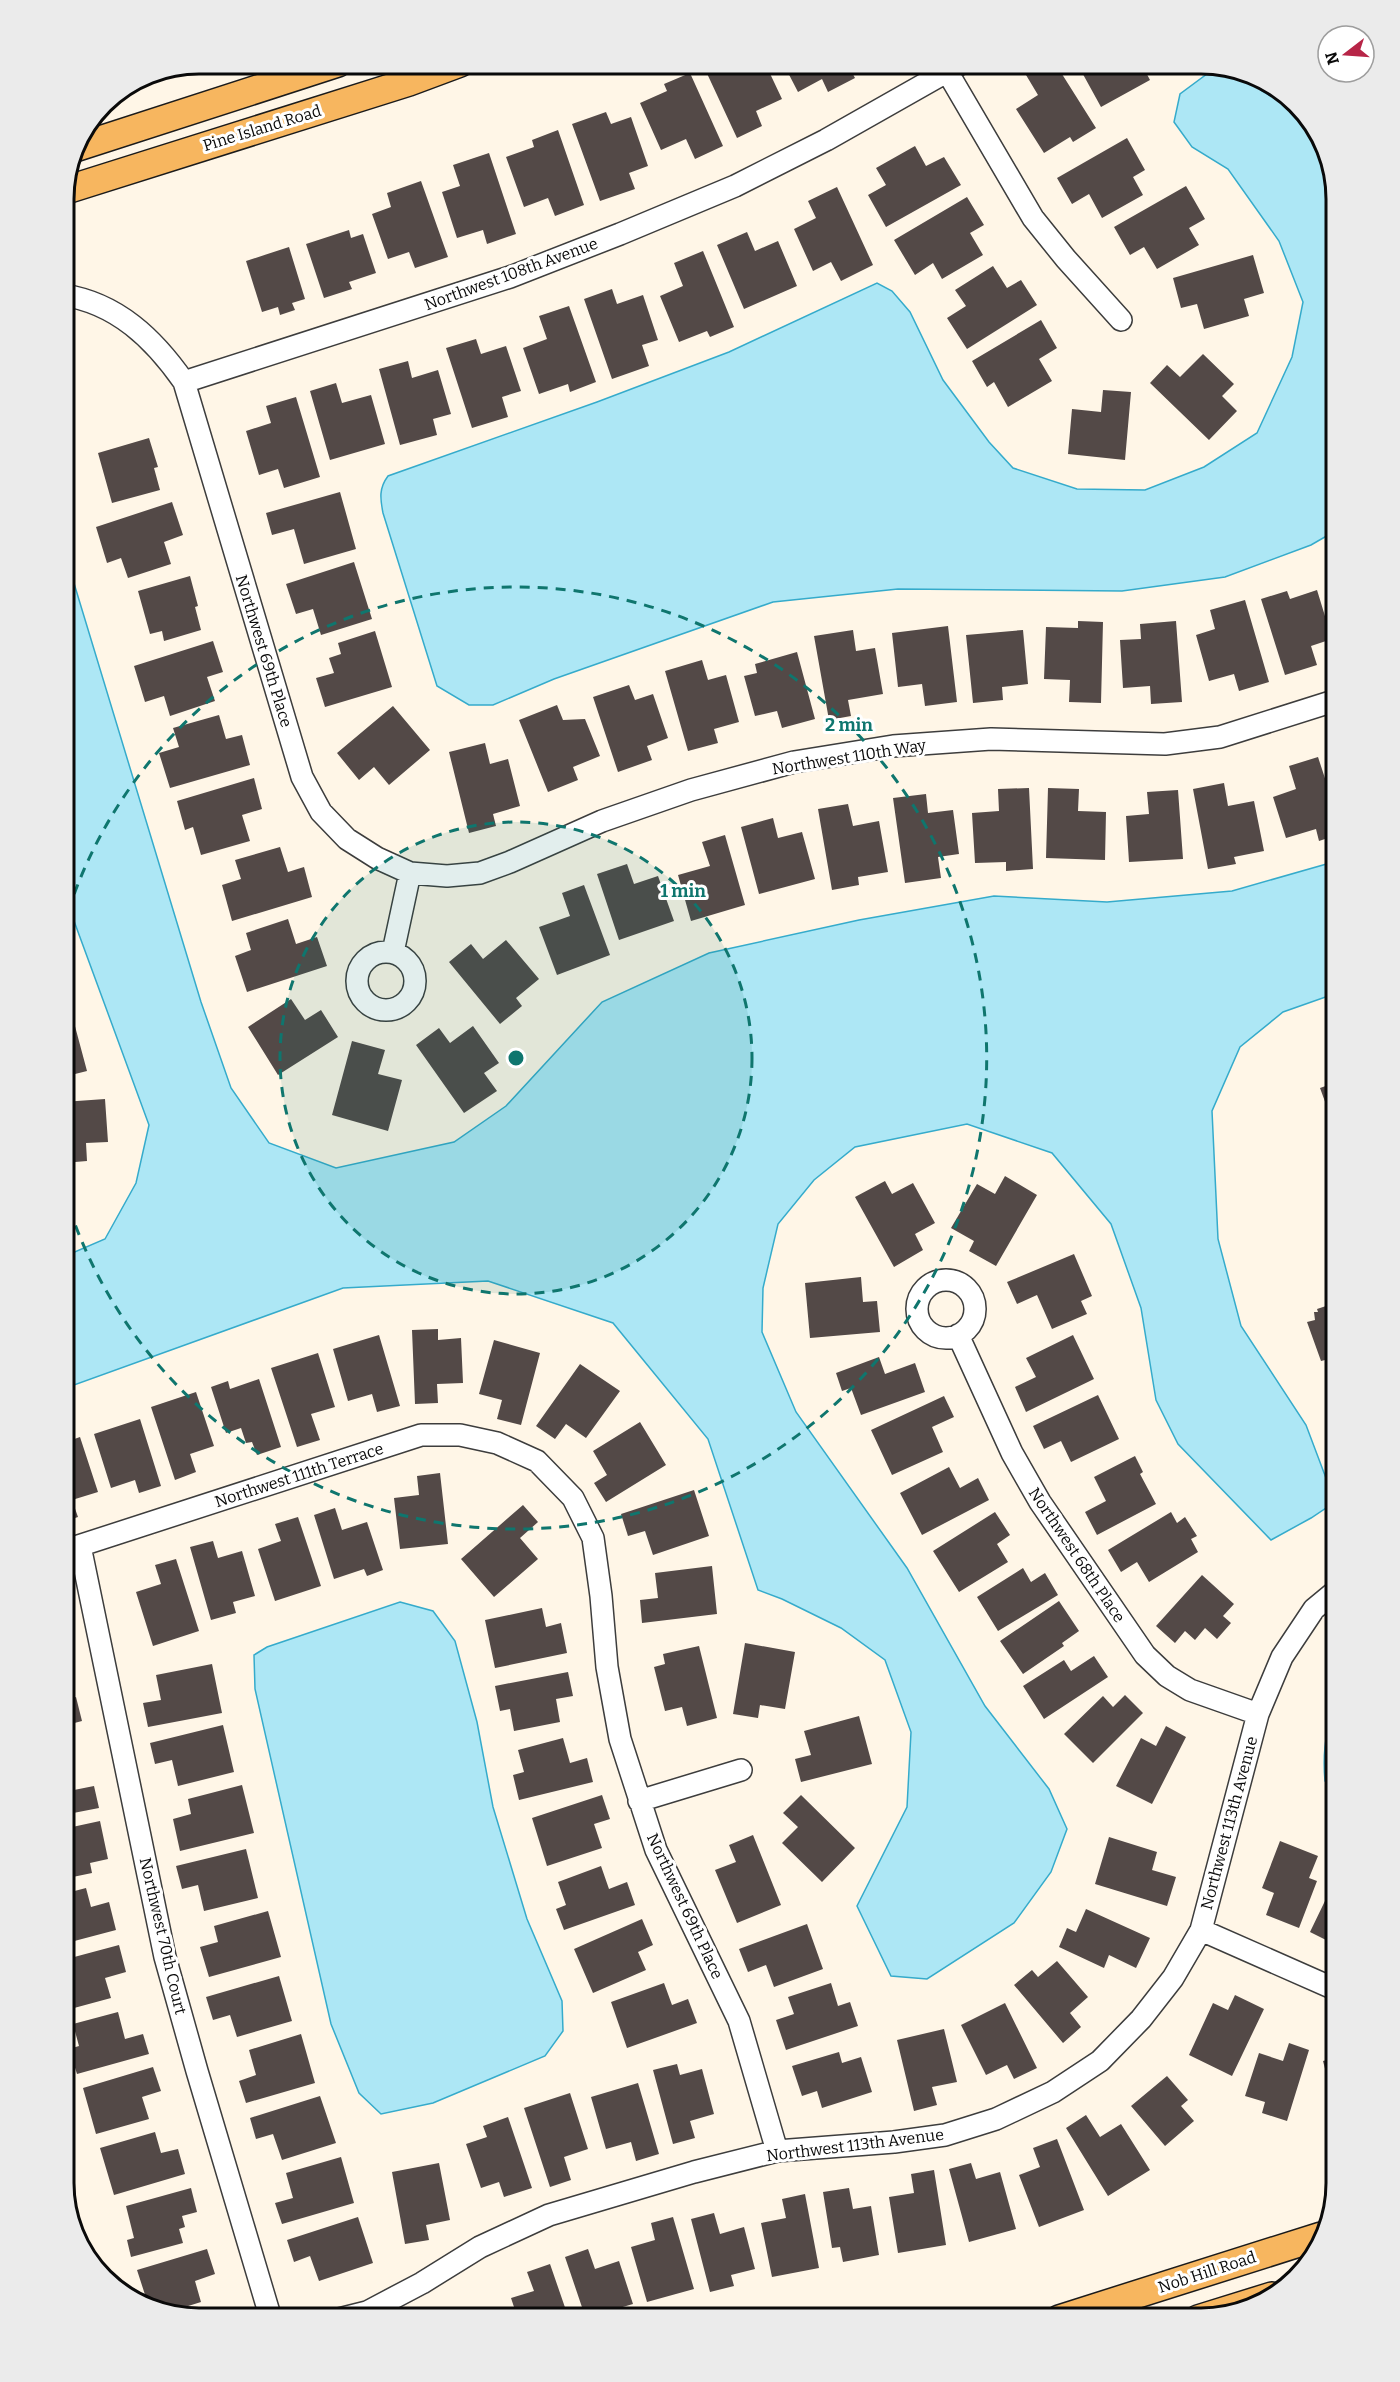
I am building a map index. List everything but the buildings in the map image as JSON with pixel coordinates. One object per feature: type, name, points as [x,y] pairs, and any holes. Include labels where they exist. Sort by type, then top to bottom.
[{"type":"main road","points":[[85,145],[304,74]]},
{"type":"main road","name":"Pine Island Road","points":[[74,187],[430,74]]},
{"type":"main road","name":"Nob Hill Road","points":[[1094,2308],[1314,2238]]},
{"type":"street","name":"Northwest 108th Avenue","points":[[184,382],[510,277],[620,234],[735,186],[826,140],[944,74]]},
{"type":"street","points":[[958,74],[1033,218],[1120,320]]},
{"type":"street","points":[[74,297],[113,311],[132,324],[164,354],[184,382]]},
{"type":"street","name":"Northwest 69th Place","points":[[184,382],[302,777],[321,812],[347,839],[377,858],[410,873]]},
{"type":"street","name":"Northwest 110th Way","points":[[410,873],[447,876],[480,873],[510,862],[602,820],[691,790],[794,762],[893,746],[991,740],[1165,744],[1220,737],[1326,703]]},
{"type":"street","points":[[393,952],[410,873]]},
{"type":"street","name":"Northwest 68th Place","points":[[958,1335],[1012,1453],[1040,1502],[1144,1655],[1167,1676],[1190,1690],[1258,1714]]},
{"type":"street","name":"Northwest 111th Terrace","points":[[74,1548],[421,1435],[460,1435],[497,1443],[537,1461]]},
{"type":"street","name":"Northwest 69th Place","points":[[537,1461],[573,1498],[593,1538],[607,1667],[620,1739],[656,1850],[739,2021],[777,2151]]},
{"type":"street","name":"Northwest 70th Court","points":[[74,1558],[165,1957],[268,2308]]},
{"type":"street","name":"Northwest 113th Avenue","points":[[375,2308],[422,2283],[480,2247],[549,2215],[694,2172],[777,2151],[894,2142],[945,2135],[996,2119],[1053,2092],[1100,2061],[1141,2019],[1173,1978],[1201,1930],[1258,1714],[1281,1657],[1314,1609],[1326,1599]]},
{"type":"street","points":[[639,1801],[741,1770]]},
{"type":"street","points":[[1201,1930],[1326,1985]]},
{"type":"water","points":[[1207,74],[1226,76],[1255,85],[1276,99],[1295,116],[1314,143],[1320,159],[1326,191],[1326,536],[1311,545],[1225,577],[1122,591],[898,589],[773,602],[554,679],[493,705],[469,705],[437,686],[383,513],[381,493],[388,476],[597,402],[729,352],[877,283],[892,291],[910,312],[943,380],[989,442],[1013,468],[1077,489],[1145,490],[1204,467],[1257,433],[1292,357],[1303,302],[1279,241],[1228,169],[1192,147],[1174,122],[1180,94]]},
{"type":"water","points":[[74,583],[201,1002],[231,1088],[269,1143],[336,1168],[454,1142],[506,1106],[602,1002],[709,953],[859,920],[994,896],[1107,902],[1232,891],[1326,864],[1326,997],[1283,1012],[1240,1047],[1212,1111],[1218,1239],[1241,1326],[1306,1425],[1326,1478],[1326,1508],[1271,1540],[1178,1444],[1156,1400],[1141,1308],[1111,1224],[1052,1153],[967,1124],[855,1147],[814,1180],[778,1224],[763,1288],[762,1332],[796,1412],[907,1568],[985,1706],[1049,1789],[1067,1829],[1051,1872],[1014,1923],[927,1979],[891,1976],[857,1906],[907,1807],[911,1732],[885,1660],[841,1628],[782,1599],[758,1590],[708,1439],[613,1323],[488,1281],[343,1288],[74,1385],[74,1252],[105,1239],[136,1183],[149,1125],[74,921]]},
{"type":"water","points":[[400,1602],[433,1611],[455,1641],[477,1722],[493,1807],[527,1919],[562,2001],[563,2031],[545,2056],[433,2103],[381,2114],[359,2093],[331,2024],[255,1689],[254,1655],[267,1647]]},
{"type":"water","points":[[1326,1738],[1326,1782],[1324,1762]]}]
